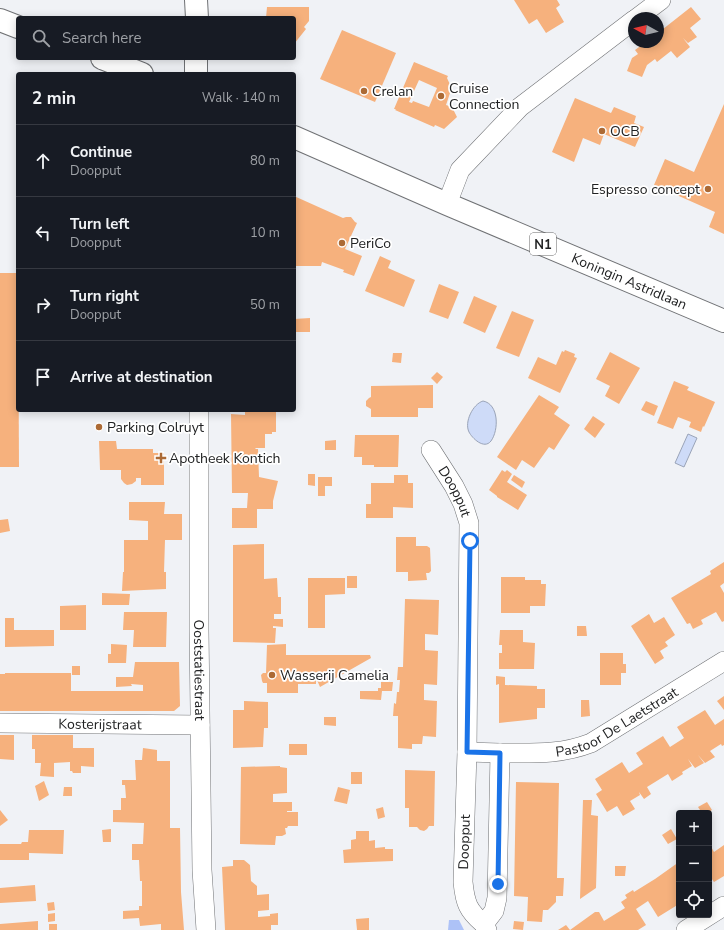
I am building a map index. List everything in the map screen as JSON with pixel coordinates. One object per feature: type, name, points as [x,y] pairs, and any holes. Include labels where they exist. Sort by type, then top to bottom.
[{"type":"main road","points":[[196,0],[196,16]]},
{"type":"main road","points":[[0,20],[16,26]]},
{"type":"main road","points":[[107,60],[137,72]]},
{"type":"main road","points":[[196,60],[196,72]]},
{"type":"main road","name":"Koningin Astridlaan","points":[[296,138],[447,204],[724,321]]},
{"type":"street","points":[[645,12],[661,0]]},
{"type":"street","points":[[447,204],[460,170],[520,107],[628,25]]},
{"type":"street","name":"Ooststatiestraat","points":[[199,412],[200,725],[202,870],[206,930]]},
{"type":"street","name":"Doopput","points":[[431,450],[454,486],[463,504],[469,524],[467,752],[463,882],[464,896],[467,906],[486,927],[494,911],[497,898],[500,753]]},
{"type":"street","name":"Pastoor De Laetstraat","points":[[500,753],[559,752],[575,749],[591,743],[724,661]]},
{"type":"street","name":"Kosterijstraat","points":[[0,723],[200,725]]},
{"type":"street","points":[[467,752],[500,753]]},
{"type":"street","points":[[686,930],[724,906]]},
{"type":"shaded area","points":[[483,401],[492,407],[496,418],[494,436],[491,441],[485,444],[475,440],[468,428],[470,414],[479,403]]},
{"type":"shaded area","points":[[688,434],[697,438],[684,467],[675,463]]},
{"type":"shaded area","points":[[449,920],[459,920],[464,930],[448,930]]},
{"type":"building","points":[[514,0],[557,0],[560,5],[556,8],[564,22],[546,33],[537,19],[529,24]]},
{"type":"building","points":[[267,7],[309,7],[309,21],[304,27],[306,29],[296,42],[296,16],[266,16]]},
{"type":"building","points":[[691,7],[701,19],[690,28],[697,37],[688,43],[683,38],[690,47],[677,58],[671,51],[657,62],[655,59],[647,65],[642,77],[627,71],[632,58],[638,54],[635,50],[638,48],[664,48],[664,28]]},
{"type":"building","points":[[342,30],[396,53],[375,102],[320,79]]},
{"type":"building","name":"Cruise Connection","points":[[414,62],[448,76],[447,78],[453,91],[451,90],[446,105],[452,107],[457,117],[444,129],[435,125],[434,127],[394,109]],"holes":[[[419,80],[437,88],[429,107],[413,101],[412,103],[409,102]]]},
{"type":"building","name":"OCB","points":[[575,98],[611,113],[614,107],[636,116],[634,123],[644,127],[635,147],[604,134],[600,145],[583,138],[574,162],[552,152]]},
{"type":"building","points":[[724,104],[724,234],[709,227],[715,212],[654,185],[665,159],[694,172]]},
{"type":"building","points":[[296,197],[343,218],[351,217],[357,223],[345,249],[362,256],[354,276],[343,272],[344,270],[322,262],[321,266],[296,266]]},
{"type":"building","points":[[380,256],[391,261],[388,268],[415,280],[404,307],[365,291]]},
{"type":"building","points":[[0,273],[16,273],[16,412],[19,412],[19,467],[0,467]]},
{"type":"building","points":[[439,284],[459,292],[448,319],[429,312]]},
{"type":"building","points":[[474,296],[497,306],[485,333],[463,323]]},
{"type":"building","points":[[512,311],[534,320],[519,357],[496,348]]},
{"type":"building","points":[[310,318],[310,332],[296,332],[296,319]]},
{"type":"building","points":[[565,350],[575,354],[574,357],[577,358],[560,393],[528,378],[538,357],[556,365],[562,351],[564,352]]},
{"type":"building","points":[[610,352],[640,368],[619,404],[605,396],[610,386],[596,379]]},
{"type":"building","points":[[393,353],[402,353],[401,363],[392,362]]},
{"type":"building","points":[[437,372],[443,377],[437,384],[431,378]]},
{"type":"building","points":[[674,381],[689,387],[687,390],[715,402],[701,432],[689,427],[691,422],[678,417],[673,429],[657,423]]},
{"type":"building","points":[[433,385],[433,408],[418,408],[418,417],[371,417],[371,409],[366,406],[366,401],[371,397],[371,386]]},
{"type":"building","points":[[539,395],[559,407],[554,414],[570,425],[554,450],[549,447],[534,468],[522,460],[516,470],[497,457]]},
{"type":"building","points":[[646,401],[658,406],[654,416],[641,410]]},
{"type":"building","points":[[245,412],[276,412],[276,432],[272,432],[272,434],[265,434],[265,448],[255,449],[258,449],[259,477],[278,481],[273,501],[273,509],[257,509],[257,528],[232,528],[232,508],[247,508],[248,493],[232,493],[231,414],[245,415]]},
{"type":"building","points":[[593,416],[605,424],[595,438],[584,429]]},
{"type":"building","points":[[355,435],[399,435],[398,467],[374,467],[374,465],[362,465],[362,457],[354,457]]},
{"type":"building","points":[[336,440],[336,450],[325,450],[325,441]]},
{"type":"building","points":[[99,441],[116,441],[117,449],[153,449],[153,453],[164,453],[164,485],[141,485],[141,478],[136,478],[136,481],[127,485],[121,479],[121,470],[100,470]]},
{"type":"building","points":[[502,470],[505,472],[507,470],[512,474],[507,482],[527,495],[518,510],[497,497],[489,490]]},
{"type":"building","points":[[308,474],[315,474],[315,486],[308,485]]},
{"type":"building","points":[[394,475],[408,475],[408,483],[413,483],[413,508],[393,507],[393,518],[366,518],[366,504],[371,504],[371,483],[394,483]]},
{"type":"building","points":[[514,475],[525,482],[522,488],[511,480]]},
{"type":"building","points":[[318,477],[332,477],[332,486],[325,486],[325,496],[318,496]]},
{"type":"building","points":[[129,502],[165,502],[164,514],[182,514],[182,540],[165,540],[164,572],[166,572],[166,589],[122,591],[124,572],[124,540],[148,540],[148,521],[129,520]]},
{"type":"building","points":[[8,519],[10,531],[0,533],[0,520]]},
{"type":"building","points":[[396,537],[416,537],[416,546],[427,546],[430,548],[431,571],[426,573],[427,580],[408,581],[408,572],[396,572]]},
{"type":"building","points":[[264,544],[264,579],[277,578],[278,597],[281,597],[281,614],[274,614],[274,619],[283,619],[283,627],[273,626],[273,628],[276,628],[275,643],[233,642],[233,545]]},
{"type":"building","points":[[724,562],[724,583],[720,586],[724,593],[724,621],[722,622],[716,612],[701,620],[703,624],[693,629],[690,623],[687,624],[671,598],[711,574],[710,571]]},
{"type":"building","points":[[347,576],[357,576],[357,588],[347,588]]},
{"type":"building","points":[[501,577],[525,577],[525,580],[541,580],[541,584],[546,584],[545,606],[530,606],[530,613],[501,613]]},
{"type":"building","points":[[308,578],[345,578],[345,594],[325,595],[325,628],[308,628]]},
{"type":"building","points":[[102,593],[130,594],[129,605],[102,605]]},
{"type":"building","points":[[405,599],[439,600],[438,635],[425,634],[425,650],[438,651],[437,685],[424,684],[424,700],[437,701],[436,737],[423,736],[422,744],[412,744],[412,749],[398,748],[398,716],[393,716],[394,703],[396,704],[397,692],[399,692],[400,680],[397,680],[398,667],[403,667]]},
{"type":"building","points":[[86,605],[86,630],[60,630],[60,606]]},
{"type":"building","points":[[124,612],[167,612],[166,647],[133,647],[134,630],[123,630]]},
{"type":"building","points":[[649,614],[654,623],[664,617],[675,635],[665,642],[668,646],[660,651],[664,658],[655,664],[631,626]]},
{"type":"building","points":[[5,618],[14,618],[14,630],[54,630],[54,646],[5,647]]},
{"type":"building","points":[[577,626],[586,626],[587,636],[577,636]]},
{"type":"building","points":[[500,630],[523,630],[523,642],[535,643],[534,669],[499,669],[499,653],[502,653],[502,645],[499,645]]},
{"type":"building","points":[[111,644],[127,645],[126,663],[108,663],[108,654],[111,654]]},
{"type":"building","points":[[286,644],[286,655],[370,655],[371,658],[320,687],[316,680],[316,684],[298,684],[298,693],[267,693],[267,683],[263,683],[261,675],[266,673],[267,645]]},
{"type":"building","points":[[600,653],[623,653],[623,664],[626,664],[626,673],[621,673],[621,685],[600,685]]},
{"type":"building","points":[[135,662],[179,662],[180,706],[174,711],[0,711],[0,674],[71,673],[71,691],[143,691],[143,685],[131,684],[132,686],[116,687],[116,677],[133,677]]},
{"type":"building","points":[[72,666],[80,666],[80,675],[72,675]]},
{"type":"building","points":[[496,676],[505,677],[505,685],[537,686],[537,689],[545,689],[545,708],[537,708],[537,719],[499,723],[499,684],[496,685]]},
{"type":"building","points":[[381,682],[393,682],[392,691],[382,691],[381,700],[360,699],[360,691],[378,691],[378,688],[381,688]]},
{"type":"building","points":[[724,696],[724,710],[717,701]]},
{"type":"building","points":[[581,700],[589,700],[590,716],[581,717]]},
{"type":"building","points":[[244,701],[268,702],[268,728],[264,728],[263,747],[233,748],[233,710],[244,710]]},
{"type":"building","points":[[705,710],[715,725],[724,719],[724,745],[722,746],[721,744],[710,751],[715,757],[705,763],[698,755],[704,763],[695,768],[688,759],[692,766],[682,772],[683,774],[672,781],[668,774],[647,787],[651,794],[644,799],[639,792],[640,795],[630,801],[635,809],[623,816],[617,806],[607,812],[596,794],[602,790],[595,779],[622,762],[629,773],[643,764],[636,753],[663,736],[670,747],[684,738],[677,727]]},
{"type":"building","points":[[324,717],[336,717],[336,726],[324,725]]},
{"type":"building","points":[[0,735],[14,735],[14,760],[0,759]]},
{"type":"building","points":[[32,735],[73,735],[73,748],[94,748],[94,767],[81,766],[81,773],[73,773],[70,771],[70,762],[54,763],[54,777],[40,776],[41,763],[35,763],[35,749],[32,749]]},
{"type":"building","points":[[289,744],[307,744],[307,755],[289,755]]},
{"type":"building","points":[[143,748],[157,750],[157,761],[170,761],[170,828],[180,828],[181,892],[184,930],[161,930],[161,924],[140,926],[139,918],[123,919],[123,911],[139,910],[139,906],[142,906],[142,881],[140,881],[139,860],[132,860],[132,844],[143,844],[144,823],[113,822],[113,810],[121,810],[121,798],[126,798],[125,785],[122,785],[122,780],[136,780],[135,760],[142,760]]},
{"type":"building","points":[[280,766],[287,768],[287,793],[273,794],[273,802],[292,802],[292,811],[287,812],[298,812],[298,826],[288,826],[285,828],[286,834],[276,836],[275,845],[240,844],[241,767]]},
{"type":"building","points":[[405,770],[435,771],[434,826],[429,826],[424,831],[417,827],[409,827],[409,808],[405,808]]},
{"type":"building","points":[[351,772],[362,772],[362,784],[351,784]]},
{"type":"building","points":[[44,781],[49,795],[39,801],[35,786]]},
{"type":"building","points":[[516,782],[559,783],[557,878],[564,878],[563,896],[556,896],[556,902],[548,910],[543,910],[542,922],[527,921],[528,897],[514,896]]},
{"type":"building","points":[[64,787],[72,787],[72,796],[63,796]]},
{"type":"building","points":[[338,787],[350,790],[347,804],[334,801]]},
{"type":"building","points":[[583,800],[592,800],[591,815],[598,816],[596,888],[580,899]]},
{"type":"building","points":[[707,802],[712,810],[700,810],[698,807]]},
{"type":"building","points":[[383,807],[385,817],[378,819],[376,809]]},
{"type":"building","points":[[0,810],[8,820],[0,826]]},
{"type":"building","points":[[111,829],[111,842],[103,842],[102,830]]},
{"type":"building","points":[[671,829],[676,840],[668,844],[662,835]]},
{"type":"building","points":[[29,830],[64,830],[63,854],[29,853],[29,860],[0,860],[0,844],[21,844],[22,842],[28,842]]},
{"type":"building","points":[[356,831],[369,831],[369,841],[375,840],[375,848],[385,847],[385,849],[393,849],[393,861],[344,863],[343,850],[351,849],[351,840],[356,839]]},
{"type":"building","points":[[724,845],[724,876],[714,882],[712,879],[712,848],[714,852]]},
{"type":"building","points":[[233,860],[244,860],[250,865],[251,881],[257,886],[257,895],[269,894],[269,910],[258,911],[258,917],[270,916],[270,914],[278,913],[278,925],[271,925],[271,930],[225,930],[222,867],[233,866]]},
{"type":"building","points":[[676,864],[676,906],[658,917],[648,901],[636,909],[646,925],[638,930],[570,930],[595,912],[599,912],[604,921],[625,908],[621,902],[627,898],[625,895],[633,890],[634,892]]},
{"type":"building","points":[[615,866],[626,866],[625,876],[615,876]]},
{"type":"building","points":[[35,885],[36,901],[0,903],[0,888]]},
{"type":"building","points":[[54,902],[55,910],[48,911],[47,903]]},
{"type":"building","points":[[55,913],[55,921],[48,922],[48,914]]},
{"type":"building","points":[[369,918],[369,930],[357,930],[356,919]]},
{"type":"building","points":[[38,921],[38,930],[0,930],[0,924]]},
{"type":"building","points":[[514,921],[524,922],[523,930],[513,929]]},
{"type":"building","points":[[49,924],[57,924],[57,930],[49,930]]},
{"type":"building","points":[[566,925],[570,930],[558,930]]},
{"type":"place","name":"Crelan","points":[[364,91]]},
{"type":"place","name":"Cruise Connection","points":[[441,96]]},
{"type":"place","name":"OCB","points":[[602,131]]},
{"type":"place","name":"Espresso concept","points":[[708,189]]},
{"type":"place","name":"PeriCo","points":[[342,243]]},
{"type":"place","name":"Parking Colruyt","points":[[99,427]]},
{"type":"place","name":"Apotheek Kontich","points":[[161,458]]},
{"type":"place","name":"Wasserij Camelia","points":[[272,675]]},
{"type":"route","points":[[470,541],[467,752],[500,753],[498,884]]}]
